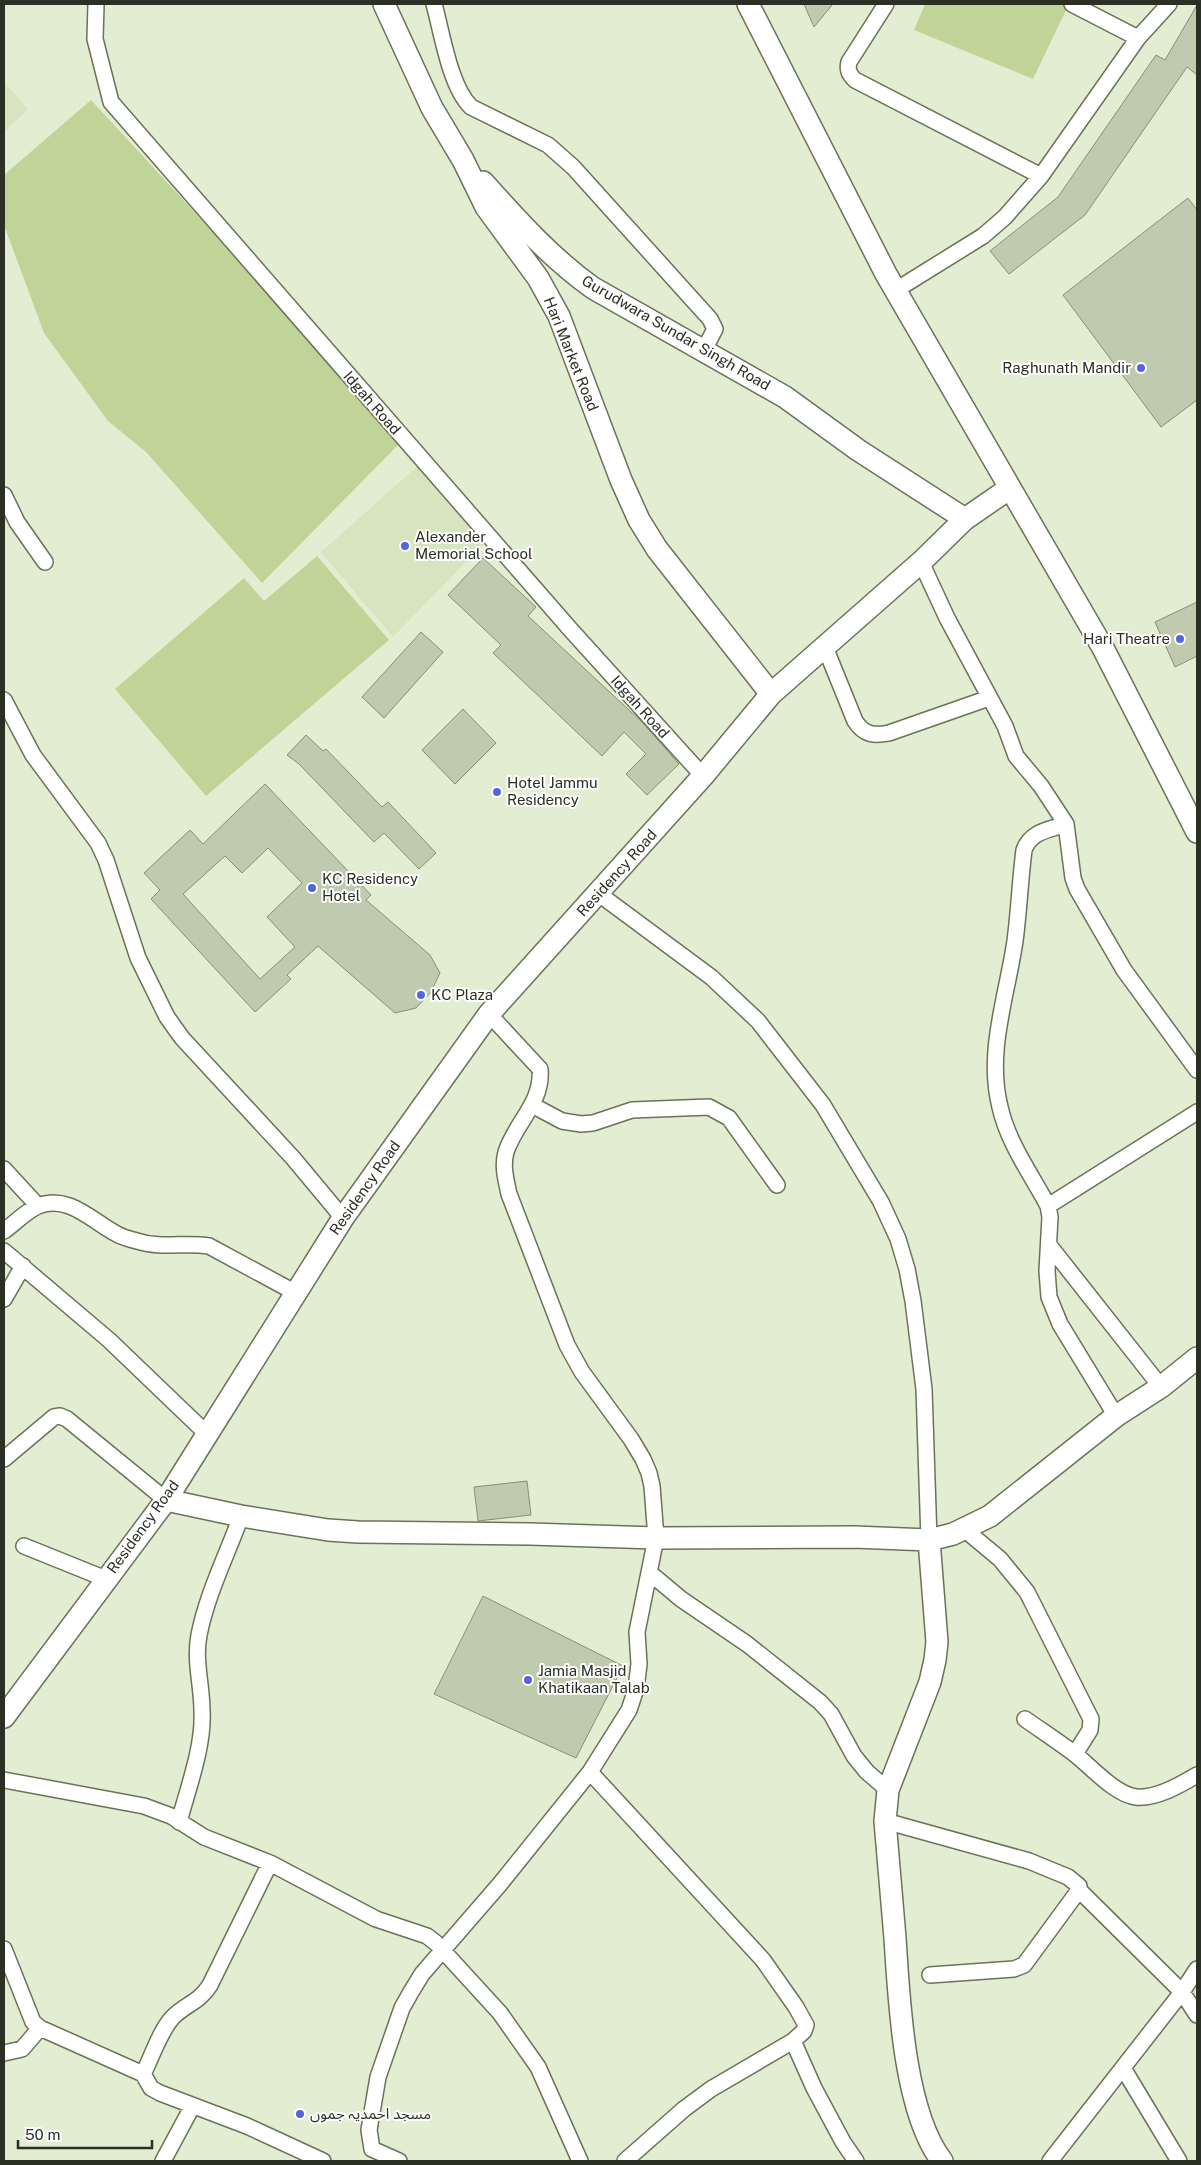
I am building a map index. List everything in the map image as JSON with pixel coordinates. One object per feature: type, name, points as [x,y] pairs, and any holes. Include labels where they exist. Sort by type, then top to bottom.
[{"type":"street","name":"Idgah Road","points":[[96,4],[95,39],[111,102],[563,622],[703,776]]},
{"type":"street","name":"Hari Market Road","points":[[384,4],[432,108],[463,160],[486,207],[538,278],[559,316],[621,480],[640,520],[657,549],[771,694]]},
{"type":"street","points":[[434,4],[456,85],[466,102],[471,107],[548,145],[560,153],[710,319],[714,329],[704,350]]},
{"type":"street","points":[[748,4],[896,290],[1103,648],[1197,832]]},
{"type":"street","points":[[886,4],[849,62],[849,74],[856,80],[1041,176]]},
{"type":"street","points":[[1072,4],[1138,38]]},
{"type":"street","points":[[896,290],[982,236],[1005,217],[1041,176],[1138,38],[1169,4]]},
{"type":"street","name":"Gurudwara Sundar Singh Road","points":[[463,160],[534,239],[567,269],[594,288],[785,396],[858,450],[965,519]]},
{"type":"street","name":"Residency Road","points":[[4,1717],[166,1500],[206,1433],[343,1218],[489,1014],[599,894],[703,776],[771,694],[921,562],[965,519],[1010,488]]},
{"type":"street","points":[[4,495],[17,522],[45,562]]},
{"type":"street","points":[[921,562],[1005,726],[1016,756],[1041,786],[1066,824],[1073,878],[1077,889],[1124,970],[1197,1070]]},
{"type":"street","points":[[826,646],[855,721],[860,729],[869,734],[889,733],[989,698]]},
{"type":"street","points":[[4,700],[33,754],[98,843],[106,860],[138,958],[167,1017],[182,1038],[293,1158],[343,1218]]},
{"type":"street","points":[[1066,824],[1031,837],[1024,850],[1015,943],[996,1048],[999,1106],[1007,1132],[1048,1206],[1050,1218],[1047,1271],[1049,1297],[1060,1324],[1116,1416]]},
{"type":"street","points":[[599,894],[711,977],[758,1021],[823,1105],[881,1202],[898,1239],[907,1269],[924,1389],[929,1540],[937,1642],[930,1682],[888,1790],[885,1821],[900,2007],[905,2046],[923,2129],[932,2148],[942,2161]]},
{"type":"street","points":[[399,2161],[368,2155],[373,2102],[378,2077],[388,2046],[411,1992],[422,1974],[445,1950],[590,1772],[629,1710],[636,1689],[639,1664],[636,1632],[656,1538],[652,1486],[644,1459],[582,1372],[567,1345],[509,1194],[504,1173],[506,1152],[532,1105],[539,1086],[540,1069],[489,1014]]},
{"type":"street","points":[[532,1105],[562,1121],[582,1124],[593,1123],[632,1110],[709,1107],[729,1118],[777,1185]]},
{"type":"street","points":[[1048,1206],[1197,1112]]},
{"type":"street","points":[[4,1169],[38,1206]]},
{"type":"street","points":[[4,1231],[38,1206],[55,1203],[69,1205],[116,1234],[150,1245],[198,1244],[210,1246],[296,1293]]},
{"type":"street","points":[[1049,1245],[1161,1387]]},
{"type":"street","points":[[4,1251],[109,1340],[206,1433]]},
{"type":"street","points":[[4,1299],[23,1266]]},
{"type":"street","points":[[4,1459],[54,1417],[60,1416],[67,1419],[166,1500],[241,1516],[328,1530],[656,1538],[854,1537],[929,1540],[964,1529],[990,1516],[1116,1416],[1161,1387],[1197,1358]]},
{"type":"street","points":[[179,1822],[195,1762],[202,1726],[197,1659],[199,1637],[204,1614],[241,1516]]},
{"type":"street","points":[[964,1529],[1000,1559],[1027,1592],[1091,1719],[1090,1730],[1075,1754]]},
{"type":"street","points":[[24,1546],[106,1579]]},
{"type":"street","points":[[650,1573],[681,1599],[747,1644],[820,1702],[830,1714],[854,1756],[867,1772],[888,1790]]},
{"type":"street","points":[[1025,1719],[1075,1754],[1118,1789],[1131,1796],[1138,1797],[1175,1788],[1197,1776]]},
{"type":"street","points":[[590,1772],[763,1960],[805,2022],[804,2031],[793,2041],[711,2089],[678,2114],[625,2161]]},
{"type":"street","points":[[4,1780],[144,1806],[159,1811],[204,1837],[270,1863],[376,1919],[427,1936],[445,1950],[500,2013],[538,2067],[580,2161]]},
{"type":"street","points":[[885,1821],[1037,1864],[1077,1882],[1080,1890],[1182,1992],[1197,2015]]},
{"type":"street","points":[[143,2074],[172,2018],[199,2000],[210,1985],[270,1863]]},
{"type":"street","points":[[930,1975],[1014,1968],[1024,1965],[1080,1890]]},
{"type":"street","points":[[4,1949],[33,2022],[40,2028],[143,2074],[151,2088],[192,2107],[246,2126],[323,2161]]},
{"type":"street","points":[[1050,2161],[1182,1992],[1197,1969]]},
{"type":"street","points":[[4,2053],[22,2049],[40,2028]]},
{"type":"street","points":[[793,2041],[814,2088],[843,2142],[856,2161]]},
{"type":"street","points":[[1123,2068],[1179,2161]]},
{"type":"street","points":[[163,2161],[192,2107]]},
{"type":"shaded area","points":[[4,84],[28,109],[4,132]]},
{"type":"shaded area","name":"Alexander Memorial School","points":[[420,464],[488,539],[393,637],[321,552]]},
{"type":"green space","points":[[925,4],[1069,4],[1033,79],[914,30]]},
{"type":"green space","points":[[91,100],[404,439],[262,583],[146,452],[108,421],[44,333],[4,225],[4,175]]},
{"type":"green space","points":[[317,556],[389,640],[206,796],[115,689],[244,578],[264,601]]},
{"type":"building","points":[[804,4],[833,4],[814,27]]},
{"type":"building","points":[[1197,5],[1197,75],[1187,67],[1085,215],[1009,274],[990,251],[1058,197],[1156,55],[1165,60]]},
{"type":"building","name":"Raghunath Mandir","points":[[1188,198],[1197,210],[1197,400],[1161,427],[1063,295]]},
{"type":"building","points":[[483,558],[536,607],[528,616],[643,723],[679,764],[647,795],[626,774],[646,754],[624,732],[602,756],[493,653],[501,645],[448,595]]},
{"type":"building","name":"Hari Theatre","points":[[1197,602],[1197,656],[1175,667],[1155,622]]},
{"type":"building","points":[[421,632],[443,652],[384,718],[362,697]]},
{"type":"building","points":[[463,709],[496,743],[455,784],[422,750]]},
{"type":"building","points":[[306,735],[323,751],[326,749],[382,807],[388,802],[436,853],[419,869],[384,833],[374,842],[299,764],[287,755]]},
{"type":"building","points":[[265,784],[371,895],[366,900],[430,955],[440,973],[431,992],[416,1008],[395,1013],[318,946],[287,975],[291,979],[255,1012],[151,899],[160,890],[144,873],[190,830],[203,844]],"holes":[[[268,848],[302,883],[267,917],[295,947],[260,979],[183,894],[225,856],[242,873]]]},
{"type":"building","points":[[527,1481],[531,1515],[478,1521],[474,1487]]},
{"type":"building","name":"Jamia Masjid Khatikaan Talab","points":[[483,1596],[623,1666],[576,1758],[434,1694]]},
{"type":"place","name":"Raghunath Mandir","points":[[1141,368]]},
{"type":"place","name":"Alexander Memorial School","points":[[405,546]]},
{"type":"place","name":"Hari Theatre","points":[[1180,639]]},
{"type":"place","name":"Hotel Jammu Residency","points":[[497,792]]},
{"type":"place","name":"KC Residency Hotel","points":[[312,888]]},
{"type":"place","name":"KC Plaza","points":[[421,995]]},
{"type":"place","name":"Jamia Masjid Khatikaan Talab","points":[[528,1680]]},
{"type":"place","name":"مسجد احمدیہ جموں","points":[[300,2114]]}]
